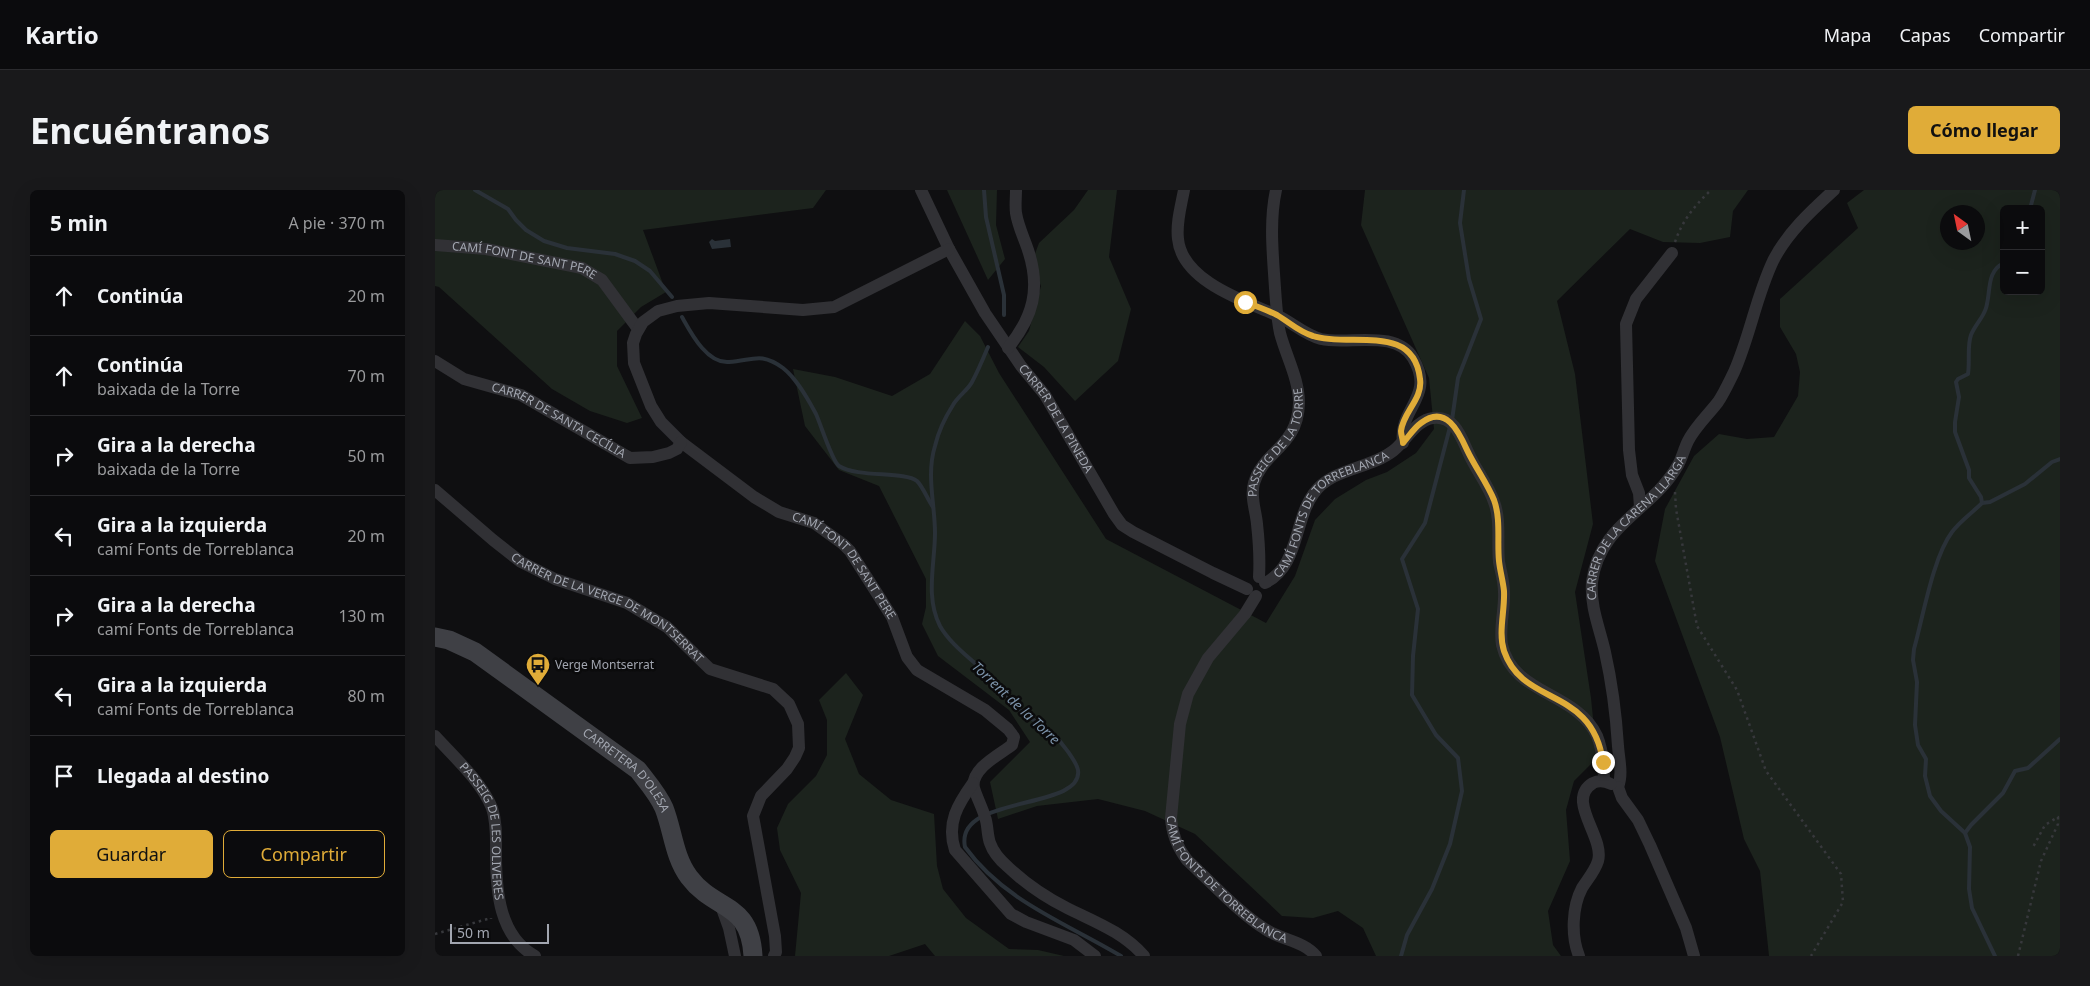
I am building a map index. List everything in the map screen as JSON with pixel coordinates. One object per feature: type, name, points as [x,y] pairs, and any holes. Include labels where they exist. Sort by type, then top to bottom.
[{"type":"street","name":"CARRER DE LA PINEDA","points":[[921,190],[949,249],[985,313],[1008,348],[1045,395],[1094,483],[1122,525],[1252,592]]},
{"type":"street","points":[[1008,348],[1021,332],[1031,310],[1035,277],[1032,260],[1016,213],[1016,190]]},
{"type":"street","points":[[1184,190],[1177,237],[1182,256],[1187,264],[1204,279],[1245,302],[1277,316],[1299,330],[1321,339],[1393,342],[1407,350],[1417,366],[1421,383],[1418,396],[1401,432],[1403,443]]},
{"type":"street","name":"PASSEIG DE LA TORRE","points":[[1262,580],[1252,495],[1253,484],[1258,474],[1291,434],[1295,426],[1299,403],[1295,381],[1284,348],[1277,316],[1272,214],[1276,190]]},
{"type":"street","name":"CARRER DE LA CARENA LLARGA","points":[[1618,787],[1621,777],[1617,716],[1605,649],[1596,623],[1592,583],[1596,565],[1611,535],[1651,498],[1673,473],[1688,440],[1727,387],[1748,338],[1758,301],[1773,260],[1795,228],[1835,190]]},
{"type":"street","name":"CAMÍ FONT DE SANT PERE","points":[[435,245],[486,249],[583,268],[602,280],[638,329],[633,343],[635,362],[641,384],[656,414],[681,442],[754,497],[779,512],[814,523],[843,544],[892,617],[907,657],[917,670],[972,702],[1008,729],[1013,736],[1012,745],[981,768],[976,774],[973,783]]},
{"type":"street","points":[[638,329],[643,322],[657,311],[677,306],[709,303],[803,310],[834,307],[949,249]]},
{"type":"street","points":[[1640,507],[1639,493],[1632,475],[1629,450],[1626,324],[1636,298],[1672,254]]},
{"type":"street","name":"CARRER DE SANTA CECÍLIA","points":[[435,361],[464,379],[521,395],[630,458],[653,457],[669,453],[677,449],[681,442]]},
{"type":"street","name":"CAMÍ FONTS DE TORREBLANCA","points":[[1317,956],[1305,947],[1275,935],[1260,926],[1187,860],[1179,850],[1172,831],[1171,811],[1180,724],[1188,694],[1208,658],[1245,614],[1252,592],[1250,580],[1262,580],[1283,570],[1292,551],[1304,513],[1315,492],[1333,477],[1387,456],[1403,443],[1423,422],[1434,418],[1448,421],[1459,431],[1471,460],[1496,506],[1499,561],[1504,591],[1501,632],[1505,652],[1512,667],[1525,681],[1573,707],[1589,724],[1596,735],[1602,753],[1604,781]]},
{"type":"street","name":"CARRER DE LA VERGE DE MONTSERRAT","points":[[435,490],[521,562],[555,579],[627,603],[667,627],[709,669],[773,689],[789,704],[798,724],[799,748],[787,769],[761,796],[753,816],[775,936],[776,952],[774,956]]},
{"type":"street","points":[[435,626],[442,638]]},
{"type":"street","name":"CARRETERA D'OLESA","points":[[442,638],[482,657],[638,770],[656,793],[665,810],[679,860],[688,876],[703,892],[737,912],[746,925],[752,941],[753,956]]},
{"type":"street","name":"PASSEIG DE LES OLIVERES","points":[[435,736],[472,778],[491,808],[496,830],[498,895],[503,914],[514,939],[519,945],[535,956]]},
{"type":"street","points":[[1579,956],[1576,948],[1574,923],[1577,900],[1598,861],[1596,840],[1583,806],[1582,796],[1588,787],[1595,782],[1604,781],[1618,787],[1622,798],[1638,820],[1686,928],[1694,956]]},
{"type":"street","points":[[973,783],[985,817],[990,843],[995,853],[1023,882],[1051,899],[1110,928],[1133,944],[1144,956]]},
{"type":"street","points":[[973,783],[959,803],[953,816],[951,840],[955,850],[1011,914],[1026,922],[1074,940],[1095,956]]},
{"type":"street","points":[[720,902],[729,928],[735,956]]},
{"type":"path","points":[[1672,254],[1679,231],[1697,203],[1711,190]]},
{"type":"path","points":[[1673,473],[1676,509],[1697,626],[1737,690],[1765,771],[1841,874],[1843,902],[1811,956]]},
{"type":"path","points":[[2018,956],[2041,861],[2058,824],[2058,817],[2045,825],[2032,849]]},
{"type":"path","points":[[435,934],[491,918],[492,922],[495,922],[494,917],[503,914]]},
{"type":"shaded area","points":[[435,190],[826,190],[813,208],[643,230],[666,292],[641,307],[617,331],[617,366],[642,418],[627,423],[590,411],[552,389],[439,287],[435,286]]},
{"type":"shaded area","points":[[947,190],[997,190],[996,225],[1005,259],[988,280]]},
{"type":"shaded area","points":[[1088,190],[1117,190],[1109,257],[1131,309],[1118,361],[1075,401],[1044,367],[1018,347],[1029,331],[1041,286],[1032,262],[1039,243],[1074,210]]},
{"type":"shaded area","points":[[1365,190],[1748,190],[1733,211],[1730,237],[1700,243],[1663,242],[1630,229],[1557,301],[1575,374],[1593,524],[1575,592],[1591,698],[1597,758],[1574,781],[1566,810],[1570,861],[1548,911],[1553,945],[1561,956],[1376,956],[1363,928],[1338,911],[1313,918],[1282,916],[1195,834],[1145,811],[1098,799],[1037,806],[998,819],[990,782],[1030,742],[1009,710],[938,656],[922,624],[926,607],[926,579],[879,486],[839,470],[805,426],[793,369],[835,377],[892,396],[930,374],[965,321],[980,336],[999,373],[1106,539],[1266,623],[1295,576],[1315,520],[1335,499],[1366,480],[1387,472],[1416,453],[1434,429],[1429,378],[1361,225]]},
{"type":"shaded area","points":[[1864,190],[2060,190],[2060,956],[1769,956],[1760,871],[1744,839],[1720,737],[1655,561],[1665,509],[1694,456],[1719,434],[1747,439],[1774,437],[1798,396],[1800,372],[1796,354],[1780,327],[1780,299],[1858,228],[1847,203]]},
{"type":"shaded area","points":[[712,239],[715,241],[730,239],[731,247],[712,249],[709,242]]},
{"type":"shaded area","points":[[846,673],[863,695],[845,739],[859,774],[891,800],[934,814],[937,866],[943,889],[966,918],[1009,949],[1038,950],[1064,956],[935,956],[925,944],[889,956],[795,956],[801,893],[780,850],[777,828],[788,804],[816,776],[827,755],[827,720],[819,700]]},
{"type":"waterway","points":[[475,190],[508,209],[526,230],[544,241],[567,248],[615,254],[635,261],[650,271],[672,297]]},
{"type":"waterway","name":"Torrent de la Torre","points":[[984,190],[986,217],[1004,295],[1004,315]]},
{"type":"waterway","points":[[1452,420],[1458,378],[1481,319],[1469,279],[1460,223],[1464,190]]},
{"type":"waterway","points":[[2031,205],[2035,190]]},
{"type":"waterway","points":[[1995,956],[1972,908],[1969,889],[1970,847],[1965,833],[1941,811],[1930,796],[1925,776],[1926,759],[1918,745],[1915,725],[1917,682],[1913,660],[1914,649],[1939,556],[1955,528],[1982,503],[1981,497],[1969,478],[1969,470],[1955,432],[1959,397],[1956,382],[1968,374],[1971,335],[1986,308],[1990,282],[1994,271],[2000,266]]},
{"type":"waterway","points":[[682,317],[701,346],[714,358],[729,362],[762,358],[783,368],[793,378],[813,408],[833,457],[839,466],[857,472],[911,478],[917,481],[933,507]]},
{"type":"waterway","name":"Torrent de la Torre","points":[[988,347],[972,382],[955,402],[945,419],[932,457],[931,479],[935,522],[932,592],[935,615],[940,626],[958,648],[1021,711],[1056,737],[1076,763],[1078,770],[1074,783],[1061,792],[998,810],[979,818],[967,830],[965,847],[981,866],[1017,897],[1121,956]]},
{"type":"waterway","points":[[1401,956],[1407,935],[1432,889],[1450,844],[1462,791],[1458,758],[1436,735],[1412,695],[1413,656],[1418,609],[1402,559],[1425,523],[1450,427]]},
{"type":"waterway","points":[[1982,503],[1990,502],[2025,484],[2052,462],[2060,459]]},
{"type":"waterway","points":[[1965,833],[2003,793],[2015,771],[2028,768],[2060,739]]},
{"type":"place","name":"Verge Montserrat","points":[[538,686]]},
{"type":"route","points":[[1245,302],[1277,316],[1299,330],[1321,339],[1393,342],[1398,343],[1407,350],[1417,366],[1421,383],[1418,396],[1401,432],[1403,443],[1417,426],[1434,418],[1448,421],[1459,431],[1471,460],[1496,506],[1499,561],[1504,591],[1501,632],[1505,652],[1512,667],[1525,681],[1573,707],[1581,715],[1596,735],[1600,744],[1603,762]]}]
